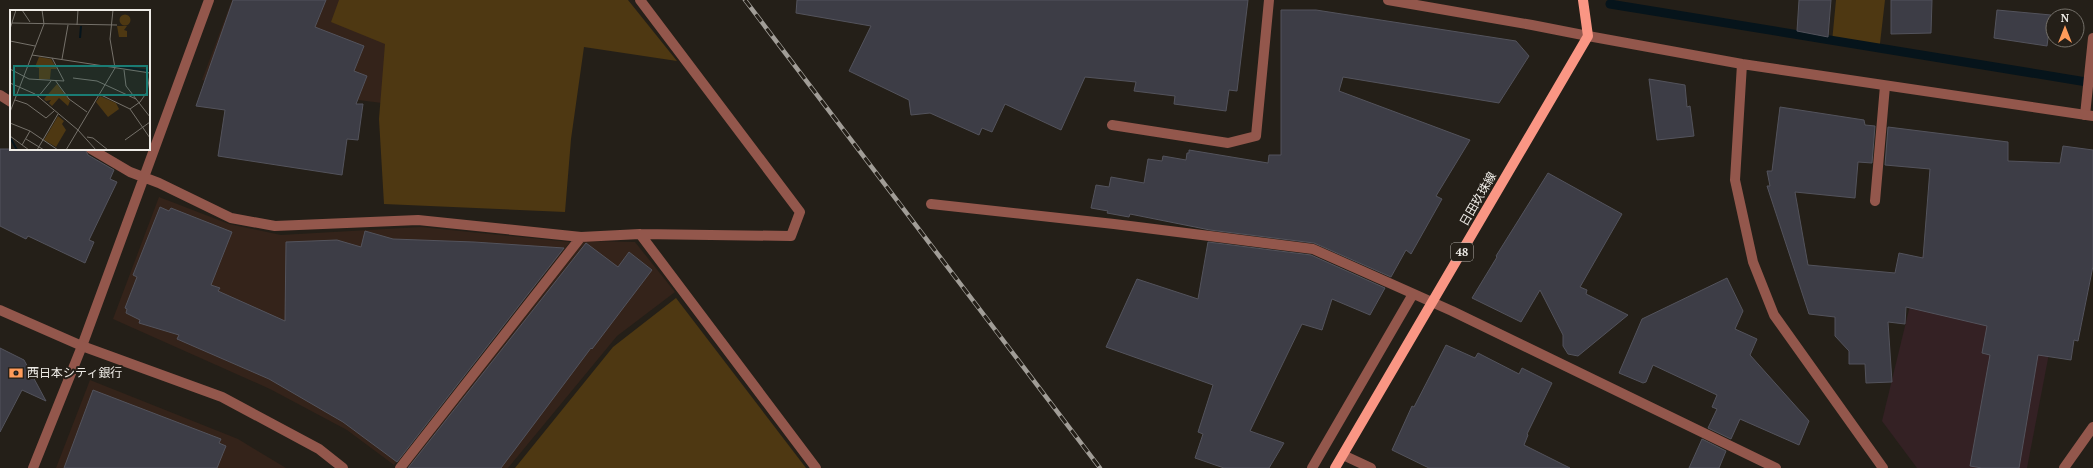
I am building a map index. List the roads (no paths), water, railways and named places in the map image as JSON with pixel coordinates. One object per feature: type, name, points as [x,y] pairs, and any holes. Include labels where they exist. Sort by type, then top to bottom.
[{"type":"main road","points":[[1583,0],[1588,36]]},
{"type":"main road","name":"日田玖珠線","points":[[1335,468],[1588,36]]},
{"type":"street","points":[[33,468],[82,346],[209,0]]},
{"type":"street","points":[[94,150],[130,172],[231,218],[275,226],[418,220],[581,237],[640,234],[791,236],[800,212],[640,0]]},
{"type":"street","points":[[1112,125],[1228,143],[1256,136],[1269,0]]},
{"type":"street","points":[[1388,0],[1742,64],[2089,116],[2093,38]]},
{"type":"street","points":[[1742,64],[1736,180],[1753,262],[1774,315],[1883,468]]},
{"type":"street","points":[[1875,201],[1884,86]]},
{"type":"street","points":[[0,95],[10,101]]},
{"type":"street","points":[[930,204],[1114,224],[1313,249],[1433,302],[1776,468]]},
{"type":"street","points":[[640,234],[816,468]]},
{"type":"street","points":[[400,468],[581,237]]},
{"type":"street","points":[[1312,468],[1413,294]]},
{"type":"street","points":[[0,310],[82,346],[222,397],[319,450],[343,468]]},
{"type":"street","points":[[2064,468],[2093,427]]},
{"type":"street","points":[[1343,455],[1371,468]]},
{"type":"waterway","points":[[1610,4],[2093,83]]},
{"type":"railway","points":[[745,0],[1100,468]]},
{"type":"place","name":"西日本シティ銀行","points":[[16,373]]}]
